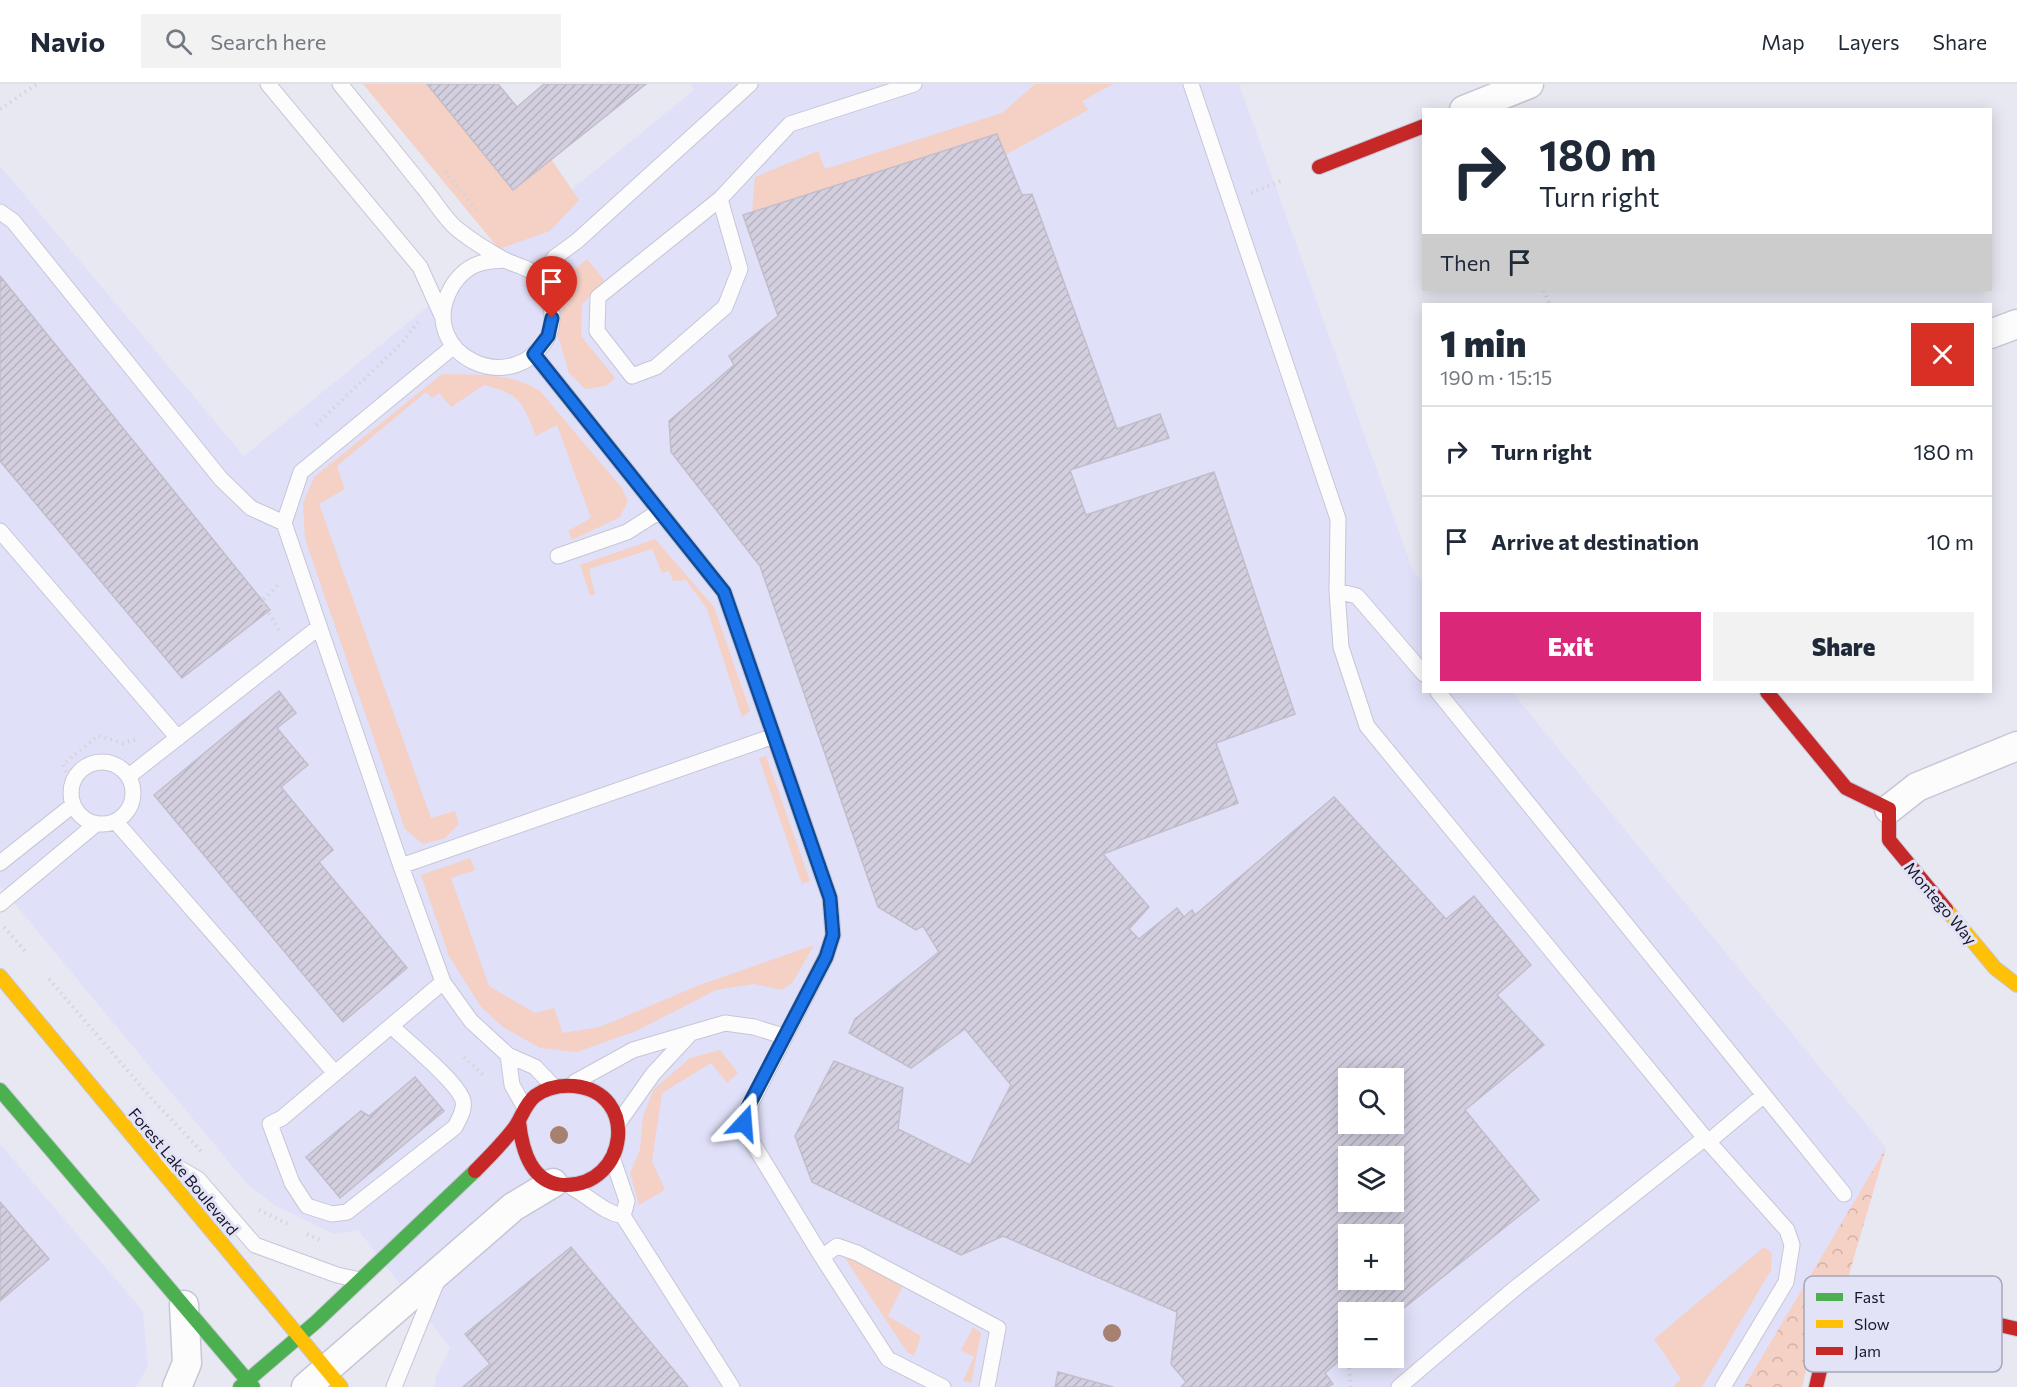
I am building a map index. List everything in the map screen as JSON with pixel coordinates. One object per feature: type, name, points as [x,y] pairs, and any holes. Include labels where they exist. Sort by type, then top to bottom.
[{"type":"street","points":[[1472,108],[1529,84]]},
{"type":"street","points":[[1319,167],[1422,127]]},
{"type":"street","points":[[1992,333],[2017,324]]},
{"type":"street","points":[[1768,693],[1846,788],[1889,809],[1917,787],[2017,746]]},
{"type":"street","name":"Montego Way","points":[[1889,809],[1889,840],[1995,968],[2017,985]]},
{"type":"street","name":"Forest Lake Boulevard","points":[[0,976],[299,1336],[325,1381]]},
{"type":"street","points":[[0,1090],[184,1305],[247,1385],[485,1161],[519,1122],[525,1108],[535,1096],[553,1086],[573,1083],[589,1088],[602,1096],[612,1108],[618,1123],[619,1142],[613,1160],[600,1174],[586,1182],[561,1184],[513,1207],[441,1270],[325,1381]]},
{"type":"street","points":[[519,1122],[518,1141],[524,1160],[536,1174],[561,1184]]},
{"type":"street","points":[[177,1387],[187,1363],[184,1305]]},
{"type":"street","points":[[2002,1325],[2017,1329]]},
{"type":"street","points":[[1816,1387],[1820,1372]]},
{"type":"lane","points":[[268,84],[420,267],[454,346],[474,363],[485,367],[504,368],[518,364],[534,354],[548,336],[552,318],[548,292],[538,277],[522,265],[505,260],[457,228],[340,84]]},
{"type":"lane","points":[[538,277],[555,257],[577,241],[750,84]]},
{"type":"lane","points":[[720,199],[740,269],[725,307],[656,368],[633,376],[597,331],[598,297],[720,199],[790,124],[914,84]]},
{"type":"lane","points":[[1191,84],[1338,519],[1337,591],[1341,647],[1367,726],[1706,1140],[1787,1230],[1792,1245],[1786,1282],[1723,1387]]},
{"type":"lane","points":[[0,212],[13,221],[221,479],[251,508],[284,523]]},
{"type":"lane","points":[[443,318],[446,300],[461,274],[477,264],[505,260]]},
{"type":"lane","points":[[454,346],[301,472],[284,523],[401,866],[444,982],[471,1021],[508,1055],[535,1067],[553,1086]]},
{"type":"lane","points":[[534,354],[724,592],[830,898],[833,935],[826,957],[744,1115],[746,1132],[822,1257],[888,1359],[943,1387]]},
{"type":"lane","points":[[558,556],[627,532],[660,511]]},
{"type":"lane","points":[[0,531],[178,738]]},
{"type":"lane","points":[[1337,591],[1357,596],[1422,672]]},
{"type":"lane","points":[[129,776],[319,627]]},
{"type":"lane","points":[[1439,693],[1844,1194]]},
{"type":"lane","points":[[401,866],[774,736]]},
{"type":"lane","points":[[0,863],[68,799],[76,776],[92,764],[113,764],[129,776],[134,796],[131,807],[116,822],[96,824],[0,904]]},
{"type":"lane","points":[[68,799],[78,814],[96,824]]},
{"type":"lane","points":[[116,822],[335,1073]]},
{"type":"lane","points":[[391,1026],[456,1086],[463,1100],[459,1119],[446,1135],[347,1212],[332,1214],[307,1206],[292,1183],[270,1124],[282,1118],[335,1073],[391,1026],[444,982]]},
{"type":"lane","points":[[573,1083],[633,1050],[725,1023],[754,1027],[783,1036]]},
{"type":"lane","points":[[618,1123],[653,1074],[691,1033]]},
{"type":"lane","points":[[508,1055],[512,1086],[525,1108]]},
{"type":"lane","points":[[1399,1387],[1513,1290],[1764,1095]]},
{"type":"lane","points":[[141,1145],[198,1179],[255,1245],[337,1275],[361,1280]]},
{"type":"lane","points":[[613,1160],[627,1201],[622,1216]]},
{"type":"lane","points":[[561,1184],[591,1198],[606,1212],[622,1216],[732,1387]]},
{"type":"lane","points":[[822,1257],[837,1246],[857,1253],[998,1328],[987,1387]]},
{"type":"lane","points":[[394,1387],[441,1270]]},
{"type":"path","points":[[0,109],[37,84]]},
{"type":"path","points":[[441,166],[485,220],[466,234]]},
{"type":"path","points":[[1230,201],[1284,180]]},
{"type":"path","points":[[308,433],[401,344],[417,323],[418,315]]},
{"type":"path","points":[[277,573],[280,583],[262,601],[279,632]]},
{"type":"path","points":[[68,799],[68,778],[63,764],[98,736],[123,743],[142,737]]},
{"type":"path","points":[[0,922],[30,957]]},
{"type":"path","points":[[46,975],[152,1099],[208,1158]]},
{"type":"path","points":[[256,1208],[294,1227]]},
{"type":"path","points":[[303,1232],[322,1241]]},
{"type":"path","points":[[1349,1368],[1351,1387]]},
{"type":"shaded area","points":[[690,84],[1239,84],[1413,571],[1422,582],[1422,693],[1513,693],[1886,1148],[1810,1276],[1804,1276],[1804,1286],[1744,1387],[435,1387],[436,1376],[450,1348],[358,1230],[334,1234],[276,1206],[247,1184],[0,886],[0,166],[244,456],[694,90]]},
{"type":"shaded area","points":[[0,1144],[143,1311],[148,1366],[136,1387],[0,1387]]},
{"type":"green space","points":[[363,84],[427,84],[551,159],[579,200],[550,231],[499,249]]},
{"type":"green space","points":[[1035,84],[1113,84],[1082,101],[1088,110],[1005,155],[996,134],[752,212],[755,177],[818,151],[825,169],[1002,113]]},
{"type":"green space","points":[[587,259],[604,280],[582,305],[581,336],[615,378],[606,386],[585,389],[569,373],[557,333],[569,274]]},
{"type":"green space","points":[[442,374],[480,375],[517,380],[540,391],[621,487],[628,501],[620,517],[572,540],[568,531],[591,518],[557,425],[536,436],[519,401],[506,392],[484,385],[451,407],[439,393],[432,398],[426,392],[337,466],[345,489],[319,504],[431,818],[455,811],[459,824],[445,838],[423,844],[405,829],[305,539],[303,503],[314,477]]},
{"type":"green space","points":[[655,539],[714,607],[750,711],[742,717],[707,609],[686,580],[673,581],[669,571],[662,573],[652,549],[589,569],[595,595],[590,595],[580,565]]},
{"type":"green space","points":[[766,756],[810,881],[802,884],[759,758]]},
{"type":"green space","points":[[470,858],[475,870],[451,878],[489,986],[535,1013],[554,1008],[563,1033],[600,1027],[697,986],[814,945],[793,982],[782,990],[754,984],[716,990],[636,1031],[577,1052],[540,1048],[503,1027],[481,1007],[449,956],[421,875]]},
{"type":"green space","points":[[720,1050],[738,1073],[727,1083],[711,1063],[662,1093],[652,1161],[665,1190],[639,1205],[630,1173],[640,1150],[643,1116],[654,1089],[690,1058]]},
{"type":"green space","points":[[1886,1148],[1849,1276],[1810,1276]]},
{"type":"green space","points":[[837,1246],[906,1279],[888,1316],[921,1336],[914,1356],[907,1352]]},
{"type":"green space","points":[[1764,1247],[1772,1253],[1771,1270],[1702,1387],[1673,1387],[1681,1379],[1654,1339]]},
{"type":"green space","points":[[1804,1286],[1806,1372],[1802,1387],[1744,1387]]},
{"type":"green space","points":[[973,1327],[981,1333],[971,1383],[963,1381],[974,1357],[961,1350]]},
{"type":"building","points":[[427,84],[498,84],[517,107],[544,84],[646,84],[513,190]]},
{"type":"building","points":[[997,134],[1022,195],[1032,194],[1117,429],[1160,414],[1169,438],[1070,470],[1086,515],[1214,472],[1295,714],[1216,743],[1238,803],[1103,854],[1149,907],[1129,929],[1139,939],[1177,908],[1184,917],[1192,910],[1195,915],[1334,797],[1446,919],[1474,896],[1531,965],[1497,995],[1544,1045],[1465,1110],[1539,1200],[1404,1308],[1404,1302],[1338,1302],[1338,1362],[1325,1373],[1333,1384],[1328,1387],[1181,1387],[1186,1382],[1171,1364],[1177,1312],[1003,1236],[961,1255],[812,1182],[795,1136],[834,1061],[903,1088],[898,1129],[970,1165],[1011,1085],[965,1029],[911,1068],[849,1033],[855,1019],[939,952],[923,926],[916,930],[878,907],[760,566],[671,452],[669,421],[734,365],[729,356],[778,316],[743,215]]},
{"type":"building","points":[[0,276],[270,610],[182,678],[0,461]]},
{"type":"building","points":[[279,691],[296,713],[277,728],[308,765],[281,787],[333,850],[319,862],[407,968],[343,1022],[154,795]]},
{"type":"building","points":[[415,1077],[444,1111],[340,1198],[306,1157],[361,1111],[369,1116]]},
{"type":"building","points":[[0,1202],[49,1259],[0,1301]]},
{"type":"building","points":[[571,1247],[688,1387],[463,1387],[490,1364],[465,1334]]},
{"type":"building","points":[[1058,1372],[1113,1387],[1055,1387]]},
{"type":"traffic: fast","points":[[0,1090],[253,1387]]},
{"type":"traffic: fast","points":[[240,1387],[316,1322],[475,1171]]},
{"type":"traffic: slow","points":[[1946,909],[1995,968],[2017,985]]},
{"type":"traffic: slow","points":[[0,976],[341,1387]]},
{"type":"traffic: jam","points":[[1319,167],[1422,127]]},
{"type":"traffic: jam","points":[[1768,693],[1846,788],[1889,809],[1889,840],[1946,909]]},
{"type":"traffic: jam","points":[[475,1171],[510,1133],[532,1099],[539,1093],[554,1088],[574,1086],[595,1092],[609,1104],[617,1120],[618,1138],[613,1156],[602,1171],[586,1181],[565,1185],[544,1179],[530,1164],[519,1122]]},
{"type":"traffic: jam","points":[[2002,1325],[2017,1329]]},
{"type":"traffic: jam","points":[[1816,1387],[1820,1372]]},
{"type":"route","points":[[552,318],[548,336],[534,354],[724,592],[830,898],[833,935],[826,957],[783,1036],[744,1115],[744,1123]]}]
